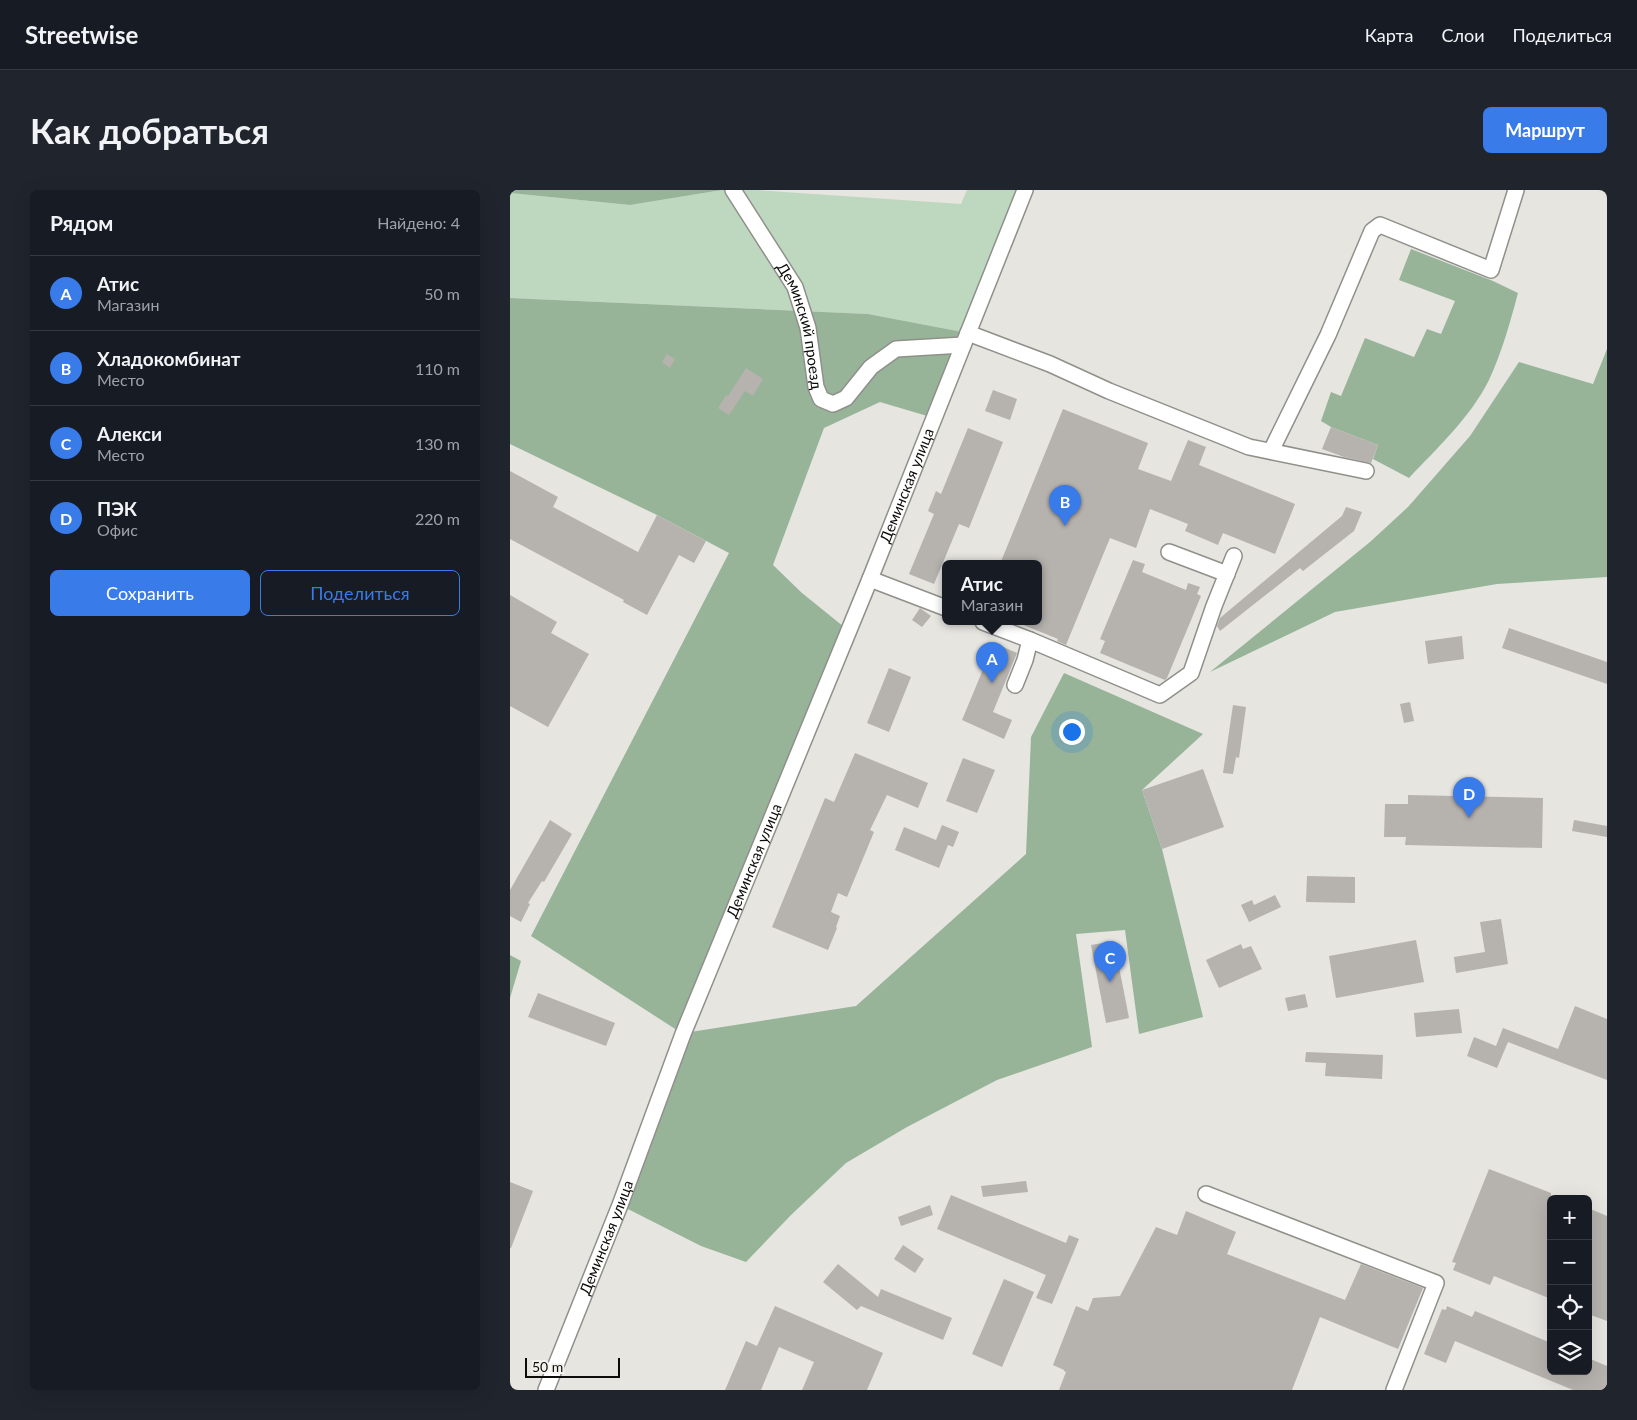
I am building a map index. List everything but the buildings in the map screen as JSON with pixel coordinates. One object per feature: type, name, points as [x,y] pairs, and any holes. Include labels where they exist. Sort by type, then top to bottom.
[{"type":"street","name":"Деминский проезд","points":[[733,190],[795,287],[808,328],[816,387],[821,399],[833,404],[846,398],[871,368],[896,349],[966,339]]},
{"type":"street","name":"Деминская улица","points":[[546,1390],[620,1205],[683,1034],[870,579],[1025,190]]},
{"type":"street","points":[[1271,451],[1328,335],[1372,231],[1380,225],[1490,270],[1516,190]]},
{"type":"street","points":[[966,339],[1050,364],[1207,432],[1249,447],[1366,470]]},
{"type":"street","points":[[1169,552],[1227,574]]},
{"type":"street","points":[[992,625],[1160,695],[1191,673],[1214,606],[1234,556]]},
{"type":"street","points":[[870,579],[942,606]]},
{"type":"street","points":[[1014,685],[1025,660],[1030,640]]},
{"type":"street","points":[[1206,1194],[1436,1283],[1394,1390]]},
{"type":"green space","points":[[510,190],[722,190],[630,205],[510,193]]},
{"type":"green space","points":[[722,190],[755,190],[961,204],[967,190],[1025,190],[968,333],[868,314],[510,298],[510,193],[630,205]]},
{"type":"green space","points":[[1411,249],[1493,281],[1518,293],[1498,359],[1481,394],[1463,420],[1409,478],[1373,459],[1378,445],[1331,427],[1321,421],[1331,392],[1341,396],[1365,338],[1414,357],[1427,329],[1441,334],[1455,301],[1399,280]]},
{"type":"green space","points":[[510,298],[868,314],[968,333],[934,418],[880,402],[824,428],[773,565],[802,593],[849,631],[684,1033],[856,1006],[1026,854],[1031,737],[1064,673],[1203,734],[1142,790],[1162,849],[1203,1017],[1139,1034],[1125,930],[1076,934],[1092,1047],[997,1080],[907,1127],[846,1163],[791,1215],[746,1262],[701,1246],[620,1205],[683,1034],[531,936],[729,553],[657,515],[510,444]]},
{"type":"green space","points":[[1607,349],[1607,577],[1497,584],[1335,612],[1210,672],[1370,542],[1408,507],[1470,436],[1519,362],[1593,384]]},
{"type":"green space","points":[[510,955],[521,961],[510,998]]},
{"type":"place","name":"Хладокомбинат","points":[[1065,526]]},
{"type":"place","name":"Атис","points":[[992,683]]},
{"type":"place","name":"ПЭК","points":[[1469,818]]},
{"type":"place","name":"Алекси","points":[[1110,982]]}]
